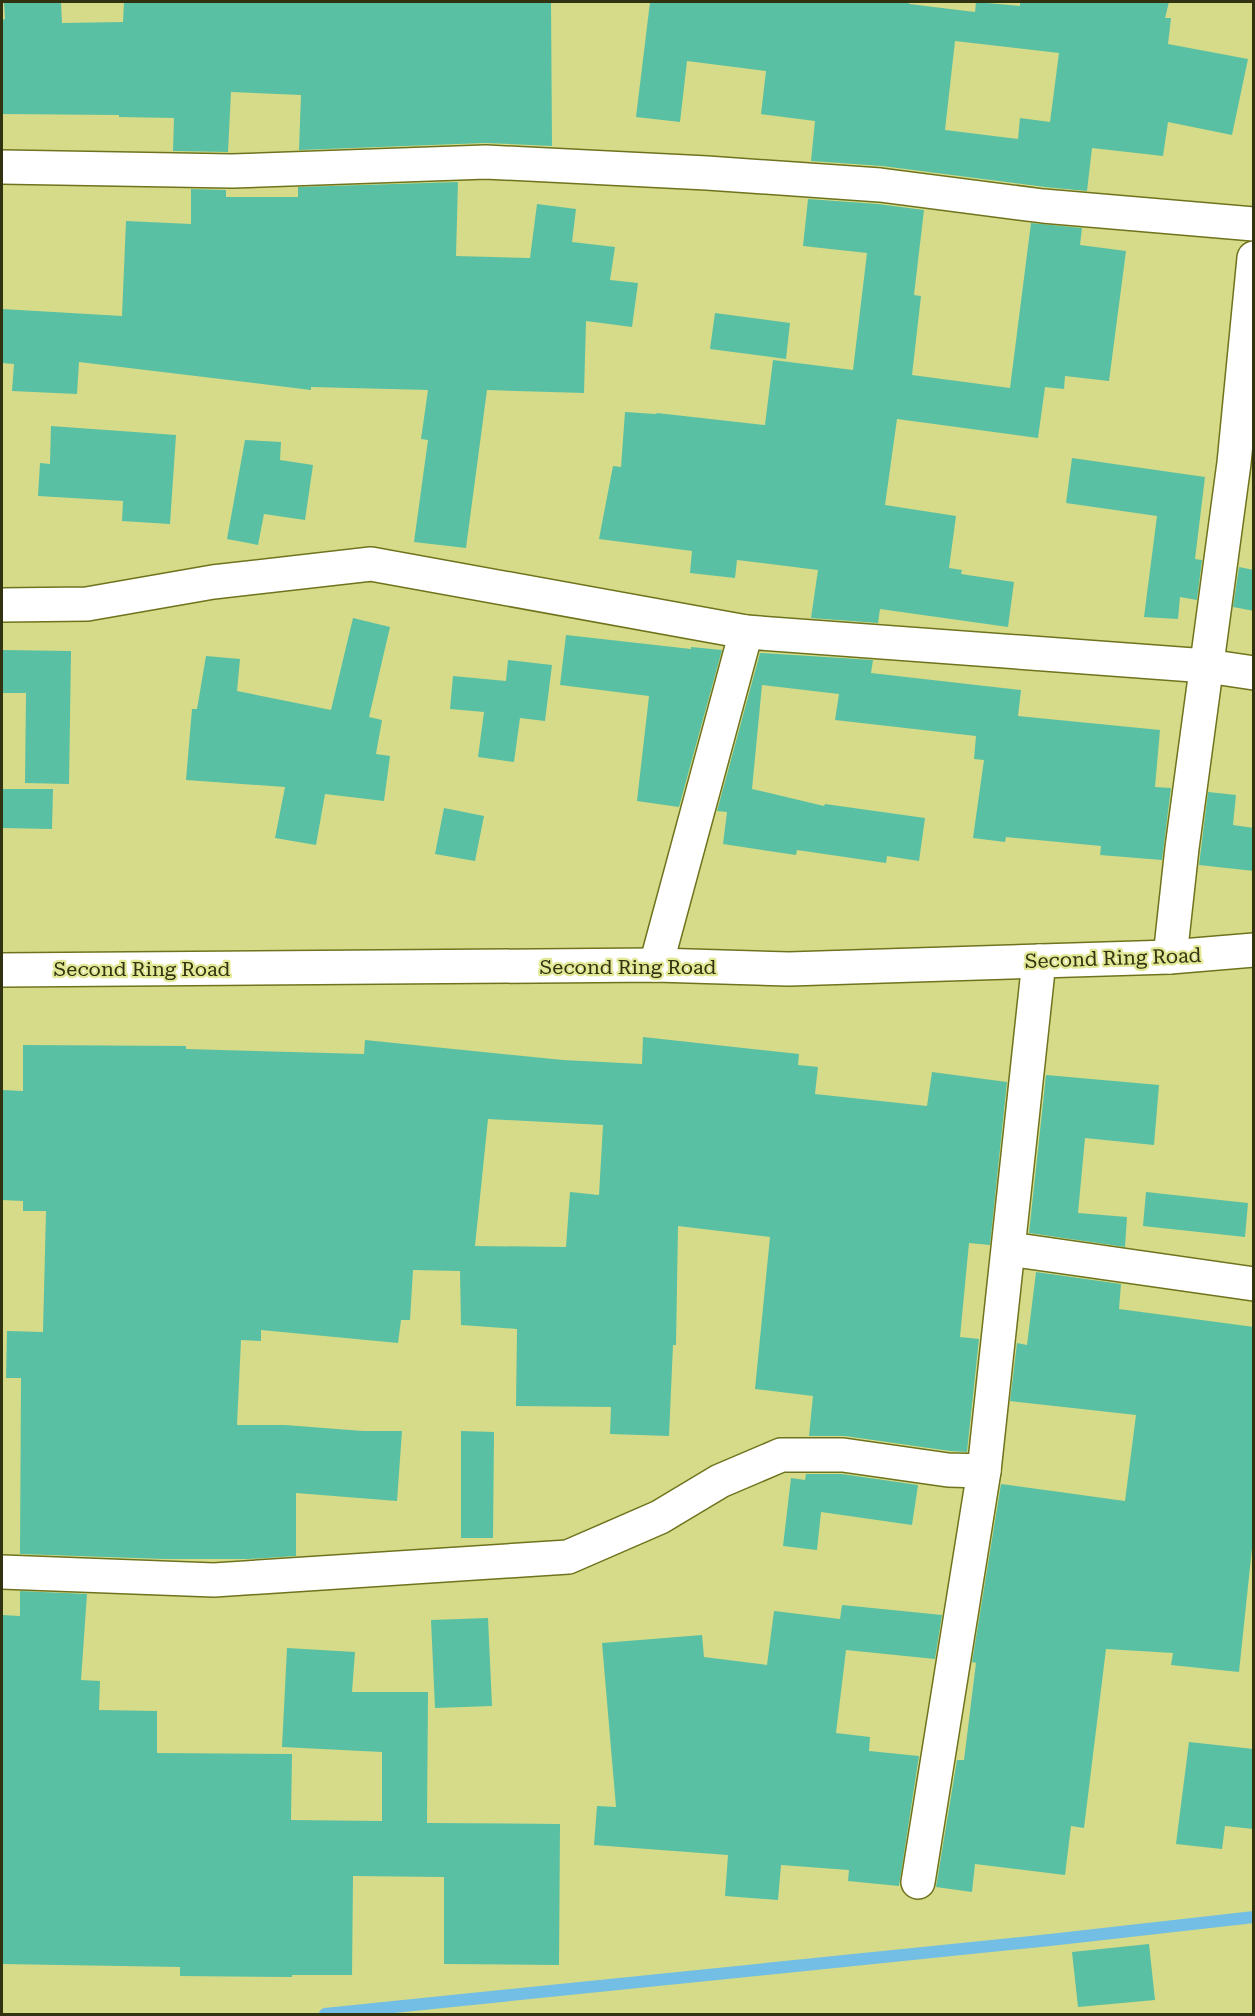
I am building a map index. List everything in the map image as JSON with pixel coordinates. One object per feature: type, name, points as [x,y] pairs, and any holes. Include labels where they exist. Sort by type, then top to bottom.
[{"type":"street","points":[[2,167],[232,171],[486,162],[707,173],[880,185],[1043,206],[1254,224]]},
{"type":"street","points":[[1170,957],[1182,848],[1234,463],[1254,258]]},
{"type":"street","points":[[2,605],[87,604],[213,582],[371,564],[746,632],[1207,666],[1254,673]]},
{"type":"street","points":[[656,965],[746,632]]},
{"type":"street","name":"Second Ring Road","points":[[2,970],[656,965],[789,969],[1170,957],[1254,950]]},
{"type":"street","points":[[918,1882],[984,1471],[1039,961]]},
{"type":"street","points":[[1009,1249],[1254,1284]]},
{"type":"street","points":[[2,1572],[214,1580],[568,1557],[660,1516],[720,1481],[781,1455],[843,1455],[948,1470],[984,1471]]},
{"type":"building","points":[[4,2],[61,2],[62,23],[123,22],[124,2],[551,2],[552,146],[485,143],[299,150],[301,95],[231,92],[228,152],[173,151],[174,118],[2,114]]},
{"type":"building","points":[[650,2],[909,2],[909,4],[975,12],[976,2],[1020,6],[1020,2],[1169,2],[1165,18],[1171,18],[1168,44],[1248,59],[1232,135],[1168,122],[1163,156],[1092,148],[1087,191],[882,166],[811,161],[815,121],[761,114],[766,71],[687,61],[680,122],[636,117]],"holes":[[[955,41],[1059,53],[1050,122],[1020,118],[1018,139],[945,130]]]},
{"type":"building","points":[[458,182],[456,256],[530,258],[537,204],[576,209],[572,242],[615,247],[610,280],[638,283],[632,327],[586,321],[584,393],[487,390],[466,548],[414,542],[428,440],[421,439],[428,390],[311,387],[311,390],[79,362],[77,394],[12,391],[14,364],[2,363],[2,309],[122,316],[126,221],[191,224],[191,189],[226,190],[226,197],[298,197],[298,187]]},
{"type":"building","points":[[808,199],[924,210],[914,295],[921,296],[912,375],[1010,388],[1031,223],[1082,228],[1080,245],[1126,251],[1109,381],[1065,376],[1064,389],[1045,387],[1038,438],[897,419],[885,505],[956,516],[949,568],[962,570],[961,574],[1014,582],[1008,627],[880,609],[878,623],[811,618],[818,570],[737,560],[735,578],[690,573],[692,551],[599,539],[613,466],[621,467],[625,412],[657,413],[765,425],[773,360],[853,370],[867,253],[803,246]]},
{"type":"building","points":[[715,313],[790,323],[786,359],[710,349]]},
{"type":"building","points":[[51,426],[176,435],[170,524],[122,521],[123,501],[38,496],[40,463],[50,464]]},
{"type":"building","points":[[245,440],[281,442],[280,460],[313,465],[305,520],[264,514],[258,545],[227,539]]},
{"type":"building","points":[[1072,458],[1205,477],[1195,559],[1202,560],[1197,600],[1180,597],[1178,619],[1144,617],[1157,516],[1066,503]]},
{"type":"building","points":[[1239,567],[1254,570],[1254,611],[1233,607]]},
{"type":"building","points":[[353,618],[390,627],[369,717],[382,720],[376,754],[390,756],[384,801],[325,794],[316,845],[275,838],[285,787],[186,780],[192,709],[197,709],[206,656],[240,659],[237,691],[331,710]]},
{"type":"building","points":[[566,635],[691,649],[691,647],[722,650],[679,807],[637,801],[649,696],[560,685]]},
{"type":"building","points":[[2,650],[71,651],[69,784],[25,783],[26,693],[2,693]]},
{"type":"building","points":[[760,653],[873,660],[871,673],[1021,690],[1018,716],[1160,730],[1155,787],[1171,788],[1162,860],[1100,855],[1101,846],[1006,837],[1005,842],[973,838],[984,760],[974,759],[976,736],[835,720],[839,694],[762,685],[752,789],[824,806],[825,804],[925,818],[919,861],[887,856],[886,863],[797,850],[796,855],[723,844],[727,812],[717,811]]},
{"type":"building","points":[[508,660],[552,665],[545,721],[520,718],[514,762],[478,757],[484,712],[450,709],[453,676],[506,681]]},
{"type":"building","points":[[2,789],[53,789],[52,829],[2,828]]},
{"type":"building","points":[[1208,792],[1236,795],[1233,825],[1254,828],[1254,871],[1199,865]]},
{"type":"building","points":[[444,808],[484,816],[475,861],[435,854]]},
{"type":"building","points":[[643,1037],[799,1054],[798,1065],[818,1067],[815,1094],[927,1106],[932,1072],[1007,1082],[990,1245],[969,1243],[960,1337],[979,1339],[967,1452],[845,1436],[809,1436],[813,1396],[755,1389],[770,1237],[678,1226],[676,1345],[673,1345],[669,1436],[610,1434],[611,1407],[516,1406],[517,1329],[461,1325],[460,1271],[413,1270],[410,1320],[401,1320],[398,1343],[261,1330],[261,1341],[241,1340],[237,1425],[402,1431],[397,1501],[296,1493],[296,1556],[248,1559],[165,1559],[20,1554],[21,1378],[6,1378],[7,1331],[43,1332],[46,1211],[23,1211],[23,1201],[2,1200],[2,1090],[23,1091],[23,1045],[186,1046],[186,1049],[364,1054],[365,1040],[563,1060],[642,1064]],"holes":[[[488,1119],[603,1125],[599,1195],[570,1192],[566,1247],[475,1246]]]},
{"type":"building","points":[[1046,1075],[1159,1085],[1154,1145],[1085,1138],[1078,1213],[1127,1217],[1125,1247],[1029,1233]]},
{"type":"building","points":[[1146,1192],[1248,1203],[1245,1237],[1143,1226]]},
{"type":"building","points":[[1036,1272],[1121,1284],[1119,1309],[1254,1327],[1254,1529],[1239,1672],[1171,1665],[1173,1653],[1106,1649],[1084,1828],[1071,1826],[1065,1875],[975,1864],[972,1892],[936,1887],[957,1760],[964,1760],[976,1663],[972,1662],[1001,1484],[1125,1501],[1136,1415],[1010,1401],[1017,1343],[1027,1345]]},
{"type":"building","points":[[461,1431],[494,1432],[493,1538],[461,1538]]},
{"type":"building","points":[[806,1474],[842,1474],[918,1485],[912,1525],[821,1512],[817,1550],[783,1546],[791,1478],[805,1480]]},
{"type":"building","points":[[20,1591],[87,1594],[81,1680],[100,1681],[99,1710],[157,1711],[157,1753],[292,1754],[291,1820],[382,1821],[382,1752],[282,1747],[287,1648],[355,1652],[352,1692],[428,1692],[427,1823],[560,1824],[559,1965],[444,1964],[444,1877],[353,1876],[352,1975],[180,1976],[180,1967],[2,1964],[2,1615],[20,1616]]},
{"type":"building","points":[[842,1605],[942,1615],[935,1659],[846,1650],[836,1733],[870,1737],[869,1751],[919,1756],[899,1886],[848,1881],[849,1870],[781,1865],[778,1900],[725,1896],[728,1855],[594,1845],[597,1806],[616,1807],[602,1643],[702,1635],[704,1657],[767,1665],[774,1611],[840,1619]]},
{"type":"building","points":[[488,1618],[492,1706],[435,1708],[431,1620]]},
{"type":"building","points":[[1189,1742],[1254,1749],[1254,1829],[1225,1826],[1222,1849],[1176,1844]]},
{"type":"building","points":[[1149,1944],[1155,2000],[1078,2007],[1072,1952]]},
{"type":"waterway","points":[[325,2014],[1254,1917]]}]
